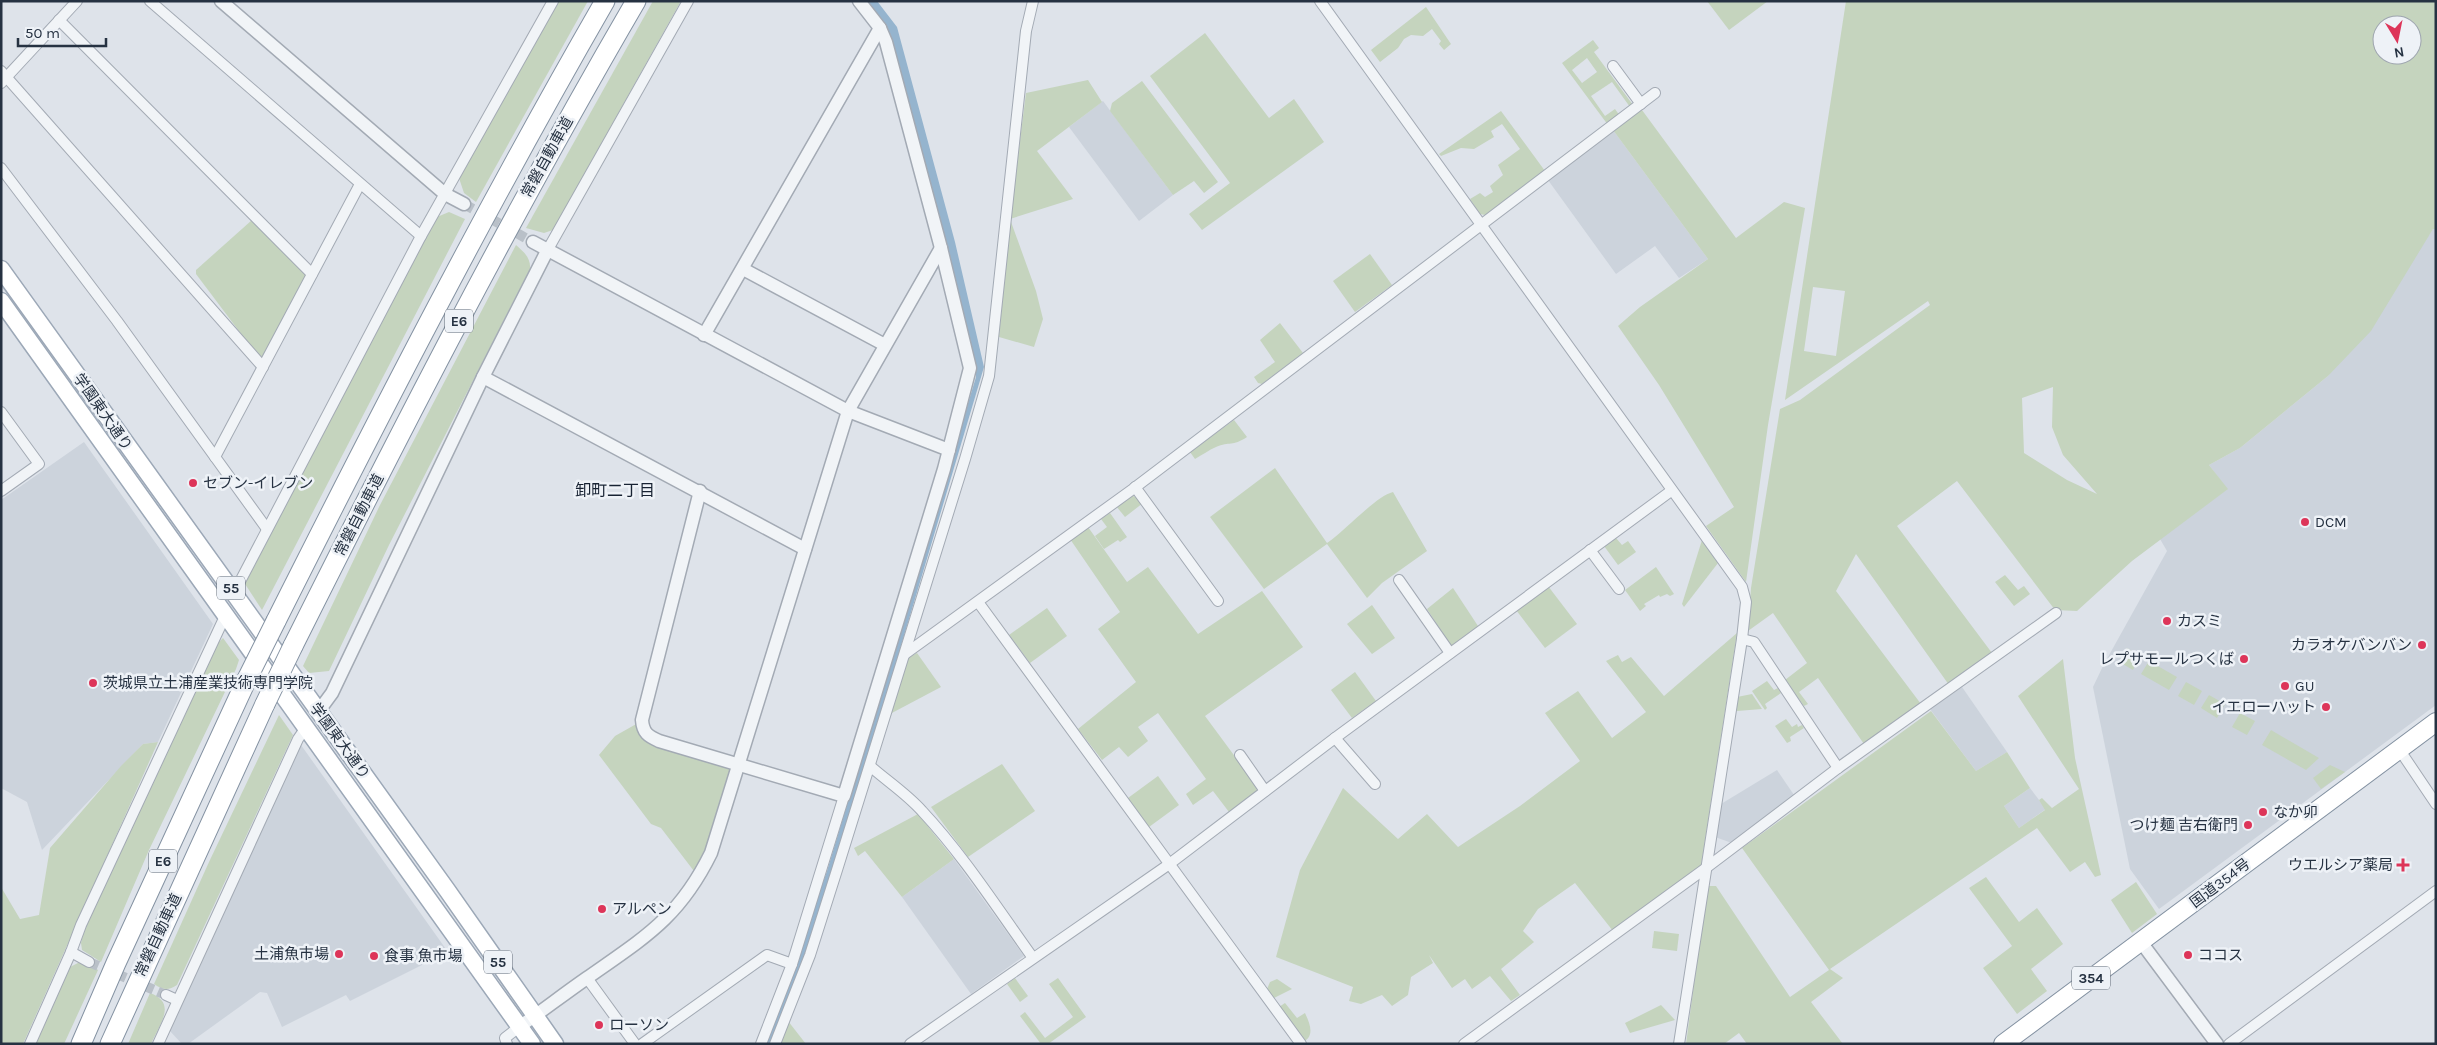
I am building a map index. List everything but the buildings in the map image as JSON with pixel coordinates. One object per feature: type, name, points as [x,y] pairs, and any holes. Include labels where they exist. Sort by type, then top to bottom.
[{"type":"highway","name":"常磐自動車道","points":[[81,1044],[116,963],[247,680],[375,423],[490,205],[605,1]]},
{"type":"highway","name":"常磐自動車道","points":[[110,1044],[265,704],[398,437],[515,214],[636,1]]},
{"type":"highway","name":"国道354号","points":[[2003,1044],[2436,722]]},
{"type":"main road","name":"学園東大通り","points":[[1,268],[437,876],[555,1044]]},
{"type":"main road","name":"学園東大通り","points":[[1,301],[307,726],[532,1044]]},
{"type":"street","points":[[77,1],[3,77],[263,366]]},
{"type":"street","points":[[150,1],[421,236]]},
{"type":"street","points":[[221,1],[445,194],[464,204]]},
{"type":"street","points":[[234,594],[421,236],[553,1]]},
{"type":"street","points":[[318,712],[332,693],[483,377],[547,251],[688,1]]},
{"type":"street","points":[[761,1044],[792,964],[844,796],[949,450],[970,368],[941,248],[886,42],[880,28],[859,1]]},
{"type":"street","points":[[775,1044],[810,956],[905,654],[989,376],[1026,32],[1033,1]]},
{"type":"street","points":[[1320,1],[1742,587],[1746,602],[1742,639],[1679,1044]]},
{"type":"street","points":[[59,20],[312,274]]},
{"type":"street","points":[[704,335],[880,28]]},
{"type":"street","points":[[1613,66],[1641,104]]},
{"type":"street","points":[[905,654],[1135,487],[1655,93]]},
{"type":"street","points":[[1,168],[267,529]]},
{"type":"street","points":[[215,457],[360,184]]},
{"type":"street","points":[[532,242],[848,411],[949,450]]},
{"type":"street","points":[[507,1044],[505,1038],[519,1027],[658,928],[681,904],[699,878],[711,853],[739,766],[848,411],[941,248]]},
{"type":"street","points":[[743,269],[885,345]]},
{"type":"street","points":[[483,377],[700,491],[805,549]]},
{"type":"street","points":[[1,412],[39,464],[1,491]]},
{"type":"street","points":[[1135,487],[1218,602]]},
{"type":"street","points":[[910,1044],[1168,865],[1335,738],[1671,490]]},
{"type":"street","points":[[700,491],[642,720],[642,728],[647,736],[659,741],[844,796]]},
{"type":"street","points":[[1590,550],[1619,589]]},
{"type":"street","points":[[1399,580],[1450,653]]},
{"type":"street","points":[[978,602],[1168,865],[1301,1044]]},
{"type":"street","points":[[1464,1044],[1706,868],[1838,768],[2056,613]]},
{"type":"street","points":[[30,1044],[81,925],[226,614]]},
{"type":"street","points":[[1742,639],[1754,642],[1838,768]]},
{"type":"street","points":[[158,1044],[298,739],[307,726]]},
{"type":"street","points":[[1335,738],[1375,784]]},
{"type":"street","points":[[2399,749],[2436,804]]},
{"type":"street","points":[[1240,755],[1265,791]]},
{"type":"street","points":[[870,766],[921,809],[938,828],[958,853],[1032,958]]},
{"type":"street","points":[[421,887],[437,876]]},
{"type":"street","points":[[2229,1044],[2436,891]]},
{"type":"street","points":[[2141,942],[2218,1044]]},
{"type":"street","points":[[71,952],[89,962]]},
{"type":"street","points":[[642,1044],[767,955],[792,964]]},
{"type":"street","points":[[587,978],[634,1044]]},
{"type":"street","points":[[166,995],[177,1000]]},
{"type":"shaded area","points":[[1103,101],[1173,195],[1139,221],[1069,127]]},
{"type":"shaded area","points":[[1613,130],[1708,259],[1679,278],[1655,246],[1616,274],[1548,180]]},
{"type":"shaded area","points":[[2433,229],[2436,229],[2436,705],[2159,909],[2130,869],[2093,687],[2167,551],[2160,539],[2227,489],[2209,465],[2240,448],[2328,376]]},
{"type":"shaded area","name":"茨城県立土浦産業技術専門学院","points":[[84,442],[213,624],[158,742],[143,744],[42,850],[27,802],[1,788],[1,500]]},
{"type":"shaded area","points":[[1962,687],[2007,752],[1976,771],[1930,709]]},
{"type":"shaded area","points":[[301,745],[448,952],[350,1001],[346,995],[282,1027],[267,993],[260,992],[188,1044],[182,1044],[169,1030]]},
{"type":"shaded area","points":[[1777,770],[1794,795],[1732,843],[1715,837],[1721,804]]},
{"type":"shaded area","points":[[2030,788],[2046,809],[2019,828],[2004,806]]},
{"type":"shaded area","points":[[954,859],[1024,956],[971,994],[902,897]]},
{"type":"green space","points":[[559,1],[588,1],[476,202],[464,193],[459,178]]},
{"type":"green space","points":[[653,1],[681,1],[553,230],[544,233],[526,228]]},
{"type":"green space","points":[[1707,1],[1768,1],[1729,30]]},
{"type":"green space","points":[[1846,1],[2436,1],[2436,229],[2433,229],[2371,331],[2328,376],[2240,448],[2209,465],[2228,489],[2132,561],[2077,611],[2055,610],[1957,481],[1897,526],[1992,653],[1949,685],[1856,554],[1836,591],[1921,704],[1864,744],[1818,678],[1799,692],[1808,704],[1804,706],[1785,680],[1807,663],[1773,613],[1748,631],[1751,588],[1780,409],[1800,400],[1930,305],[1928,301],[1785,400]],"holes":[[[1813,287],[1845,291],[1836,356],[1804,351]],[[2053,387],[2052,427],[2063,455],[2097,494],[2067,480],[2024,453],[2022,398]]]},
{"type":"green space","points":[[1426,7],[1451,44],[1444,50],[1439,44],[1441,41],[1432,29],[1423,36],[1411,35],[1404,39],[1398,48],[1380,62],[1371,50]]},
{"type":"green space","points":[[1205,33],[1269,118],[1294,99],[1324,142],[1202,230],[1189,214],[1230,183],[1150,76]]},
{"type":"green space","points":[[1593,40],[1599,48],[1594,52],[1633,105],[1630,107],[1612,82],[1591,96],[1605,116],[1615,109],[1620,116],[1608,125],[1562,63]],"holes":[[[1587,58],[1597,72],[1582,83],[1572,70]]]},
{"type":"green space","points":[[1088,80],[1102,102],[1037,151],[1073,199],[1010,219],[1026,93]]},
{"type":"green space","points":[[1142,81],[1218,182],[1204,193],[1194,181],[1173,195],[1110,111],[1112,103]]},
{"type":"green space","points":[[1642,110],[1736,238],[1784,202],[1805,208],[1768,425],[1746,582],[1706,526],[1734,507],[1659,385],[1618,326],[1640,307],[1708,259],[1613,130]]},
{"type":"green space","points":[[1501,111],[1545,171],[1485,215],[1480,214],[1470,199],[1480,193],[1485,197],[1493,192],[1490,186],[1503,175],[1498,165],[1520,149],[1502,124],[1491,131],[1494,137],[1474,149],[1461,148],[1441,156],[1439,154]]},
{"type":"green space","points":[[449,212],[465,219],[262,610],[245,584],[424,239],[437,217]]},
{"type":"green space","points":[[1010,219],[1036,291],[1043,319],[1034,347],[999,337]]},
{"type":"green space","points":[[252,220],[308,275],[263,363],[196,274],[196,270]]},
{"type":"green space","points":[[516,245],[528,258],[530,269],[389,545],[329,671],[309,673],[303,666],[380,505]]},
{"type":"green space","points":[[1370,254],[1392,285],[1355,312],[1333,281]]},
{"type":"green space","points":[[1280,323],[1303,353],[1262,384],[1258,383],[1254,377],[1275,362],[1260,340]]},
{"type":"green space","points":[[1234,420],[1247,437],[1238,442],[1216,447],[1195,459],[1190,452]]},
{"type":"green space","points":[[1275,468],[1327,543],[1378,500],[1393,492],[1427,551],[1382,583],[1367,598],[1327,544],[1264,589],[1210,517]]},
{"type":"green space","points":[[1130,495],[1139,498],[1143,503],[1125,517],[1116,506]]},
{"type":"green space","points":[[1110,513],[1127,537],[1120,542],[1118,540],[1104,549],[1095,536],[1107,527],[1101,519]]},
{"type":"green space","points":[[1088,527],[1127,582],[1148,567],[1198,634],[1262,591],[1303,647],[1205,716],[1256,785],[1257,791],[1229,812],[1213,791],[1193,805],[1186,794],[1206,779],[1158,713],[1138,727],[1148,741],[1128,757],[1119,747],[1102,760],[1078,729],[1136,682],[1098,629],[1120,612],[1070,539]]},
{"type":"green space","points":[[1616,538],[1622,545],[1628,541],[1636,552],[1618,565],[1604,546]]},
{"type":"green space","points":[[1702,540],[1718,563],[1684,607],[1682,604]]},
{"type":"green space","points":[[1656,567],[1674,594],[1660,597],[1659,595],[1644,604],[1646,606],[1640,611],[1625,590]]},
{"type":"green space","points":[[2005,575],[2018,590],[2024,586],[2030,594],[2014,606],[1995,582]]},
{"type":"green space","points":[[1548,586],[1577,624],[1545,648],[1516,610]]},
{"type":"green space","points":[[1453,588],[1478,626],[1451,646],[1427,609]]},
{"type":"green space","points":[[1372,605],[1395,638],[1372,654],[1347,624]]},
{"type":"green space","points":[[1047,608],[1067,636],[1030,663],[1009,635]]},
{"type":"green space","points":[[1737,633],[1701,866],[1613,931],[1575,883],[1538,909],[1523,931],[1534,942],[1501,969],[1520,995],[1511,1001],[1490,976],[1472,989],[1465,979],[1452,988],[1429,955],[1433,963],[1411,977],[1408,995],[1392,1006],[1382,995],[1361,1004],[1349,1001],[1353,987],[1276,957],[1300,870],[1343,788],[1398,839],[1427,814],[1458,847],[1520,806],[1580,761],[1545,713],[1578,691],[1612,738],[1646,712],[1606,661],[1618,655],[1622,662],[1631,657],[1664,696]]},
{"type":"green space","points":[[223,638],[239,660],[236,669],[149,850],[101,962],[82,950],[81,943],[85,926],[216,645]]},
{"type":"green space","points":[[2127,648],[2140,656],[2133,670],[2121,663]]},
{"type":"green space","points":[[917,653],[941,687],[890,714],[908,658]]},
{"type":"green space","points":[[2063,659],[2075,758],[2101,875],[2095,877],[2085,862],[2070,872],[2037,828],[1830,969],[1843,978],[1811,1002],[1843,1044],[1747,1044],[1739,1033],[1724,1044],[1686,1044],[1707,886],[1716,886],[1790,997],[1829,970],[1742,848],[1931,711],[1976,771],[2007,752],[2030,788],[2004,806],[2019,828],[2045,810],[2039,800],[2042,798],[2052,808],[2079,789],[2018,696]]},
{"type":"green space","points":[[2149,661],[2177,677],[2169,690],[2141,674]]},
{"type":"green space","points":[[1355,672],[1376,701],[1352,718],[1331,690]]},
{"type":"green space","points":[[1767,681],[1774,690],[1778,688],[1781,693],[1765,704],[1767,708],[1765,710],[1752,691]]},
{"type":"green space","points":[[2186,682],[2202,691],[2194,705],[2178,696]]},
{"type":"green space","points":[[1752,694],[1762,709],[1737,711],[1737,697]]},
{"type":"green space","points":[[2209,695],[2225,704],[2217,718],[2201,708]]},
{"type":"green space","points":[[2240,713],[2255,721],[2247,735],[2232,727]]},
{"type":"green space","points":[[279,715],[293,735],[177,985],[168,989],[160,988],[154,984],[209,862]]},
{"type":"green space","points":[[1786,719],[1792,727],[1797,724],[1798,727],[1802,725],[1804,728],[1790,737],[1791,741],[1787,743],[1775,726]]},
{"type":"green space","points":[[638,723],[637,731],[643,739],[733,768],[697,875],[661,828],[651,824],[599,755],[615,736]]},
{"type":"green space","points":[[2271,730],[2319,758],[2306,770],[2262,745]]},
{"type":"green space","points":[[158,742],[23,1044],[1,1044],[1,887],[20,919],[39,915],[50,848],[121,766],[143,744]]},
{"type":"green space","points":[[1002,764],[1035,811],[968,857],[931,807]]},
{"type":"green space","points":[[2330,765],[2345,772],[2321,789],[2313,778]]},
{"type":"green space","points":[[1158,776],[1179,805],[1149,827],[1128,798]]},
{"type":"green space","points":[[918,814],[954,859],[902,897],[865,851],[858,856],[854,848]]},
{"type":"green space","points":[[1986,877],[2019,922],[2037,908],[2063,944],[2031,969],[2047,991],[2017,1014],[1983,968],[2012,946],[1969,888]]},
{"type":"green space","points":[[2136,882],[2157,914],[2132,933],[2111,900]]},
{"type":"green space","points":[[1654,931],[1679,934],[1677,951],[1652,948]]},
{"type":"green space","points":[[78,963],[88,964],[98,970],[64,1044],[36,1044],[66,974],[70,967]]},
{"type":"green space","points":[[1015,978],[1028,996],[1020,1002],[1007,984]]},
{"type":"green space","points":[[1058,978],[1086,1017],[1048,1044],[1041,1044],[1020,1016],[1025,1012],[1045,1038],[1073,1017],[1049,984]]},
{"type":"green space","points":[[1277,979],[1292,989],[1274,998],[1267,989],[1270,982]]},
{"type":"green space","points":[[150,993],[158,997],[163,1003],[165,1009],[162,1022],[151,1044],[128,1044]]},
{"type":"green space","points":[[1285,1003],[1297,1018],[1305,1013],[1310,1035],[1305,1041],[1279,1007]]},
{"type":"green space","points":[[1661,1005],[1675,1020],[1630,1033],[1625,1023]]},
{"type":"green space","points":[[788,1021],[806,1044],[779,1044]]},
{"type":"water","points":[[867,1],[877,1],[897,27],[955,242],[984,367],[865,767],[810,940],[770,1044],[765,1044],[827,871],[976,377],[976,369],[888,29]]},
{"type":"tunnel","points":[[464,204],[533,242]]},
{"type":"tunnel","points":[[89,962],[166,995]]},
{"type":"place","name":"セブン-イレブン","points":[[193,483]]},
{"type":"place","name":"DCM","points":[[2305,522]]},
{"type":"place","name":"カスミ","points":[[2167,621]]},
{"type":"place","name":"カラオケバンバン","points":[[2422,645]]},
{"type":"place","name":"レプサモールつくば","points":[[2244,659]]},
{"type":"place","name":"茨城県立土浦産業技術専門学院","points":[[93,683]]},
{"type":"place","name":"GU","points":[[2285,686]]},
{"type":"place","name":"イエローハット","points":[[2326,707]]},
{"type":"place","name":"なか卯","points":[[2263,812]]},
{"type":"place","name":"つけ麺 吉右衛門","points":[[2248,825]]},
{"type":"place","name":"ウエルシア薬局","points":[[2403,865]]},
{"type":"place","name":"アルペン","points":[[602,909]]},
{"type":"place","name":"土浦魚市場","points":[[339,954]]},
{"type":"place","name":"ココス","points":[[2188,955]]},
{"type":"place","name":"食事 魚市場","points":[[374,956]]},
{"type":"place","name":"ローソン","points":[[599,1025]]},
{"type":"district","name":"卸町二丁目","points":[[615,490]]}]
